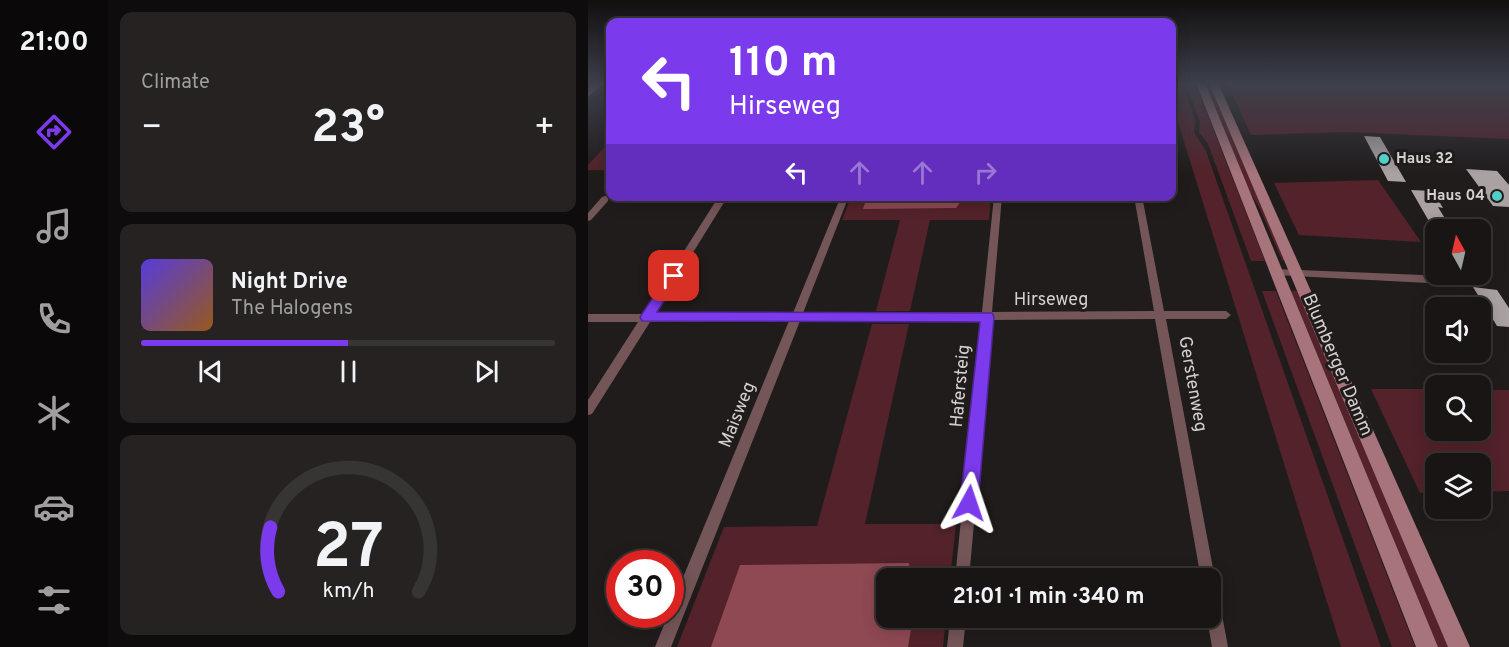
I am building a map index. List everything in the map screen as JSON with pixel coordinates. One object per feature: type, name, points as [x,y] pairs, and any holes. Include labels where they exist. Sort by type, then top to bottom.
[{"type":"main road","name":"Blumberger Damm","points":[[1212,113],[1427,647]]},
{"type":"main road","name":"Blumberger Damm","points":[[1226,113],[1459,647]]},
{"type":"street","points":[[588,218],[605,199]]},
{"type":"street","points":[[588,410],[721,201]]},
{"type":"street","name":"Maisweg","points":[[663,647],[842,201]]},
{"type":"street","name":"Hafersteig","points":[[963,568],[998,201]]},
{"type":"street","name":"Gerstenweg","points":[[1139,201],[1206,568]]},
{"type":"street","points":[[1275,272],[1425,279]]},
{"type":"street","name":"Hirseweg","points":[[588,318],[1226,315]]},
{"type":"street","points":[[956,647],[957,628]]},
{"type":"street","points":[[1216,628],[1220,647]]},
{"type":"shaded area","points":[[1176,113],[1193,113],[1195,121],[1194,132],[1206,151],[1381,647],[1341,647]]},
{"type":"shaded area","points":[[1197,113],[1207,113],[1265,261],[1251,261],[1208,144],[1199,132],[1200,122]]},
{"type":"shaded area","points":[[1216,113],[1223,113],[1285,261],[1282,260],[1260,209],[1247,187]]},
{"type":"shaded area","points":[[1241,113],[1509,113],[1509,139],[1345,132],[1251,135]]},
{"type":"shaded area","points":[[606,145],[606,170],[588,170],[588,165]]},
{"type":"shaded area","points":[[1378,180],[1421,242],[1299,235],[1274,183]]},
{"type":"shaded area","points":[[849,201],[991,201],[989,220],[930,220],[910,311],[876,311],[900,220],[842,220]]},
{"type":"shaded area","points":[[865,201],[961,201],[956,208],[863,209]]},
{"type":"shaded area","points":[[1262,291],[1276,291],[1415,647],[1392,647]]},
{"type":"shaded area","points":[[1289,291],[1299,291],[1450,647],[1436,647]]},
{"type":"shaded area","points":[[872,324],[909,324],[865,524],[956,524],[951,568],[876,568],[876,628],[945,628],[943,647],[677,647],[724,527],[817,526]]},
{"type":"shaded area","points":[[1371,389],[1425,389],[1425,441],[1491,441],[1491,390],[1509,390],[1509,491],[1491,492],[1491,453],[1425,453],[1425,493],[1420,493]]},
{"type":"shaded area","points":[[909,563],[910,568],[876,568],[876,628],[911,628],[908,647],[711,647],[740,565]]},
{"type":"building","name":"Haus 32","points":[[1364,136],[1380,137],[1406,182],[1388,181]]},
{"type":"building","name":"Haus 04","points":[[1466,169],[1497,171],[1509,185],[1509,207],[1493,206]]},
{"type":"building","points":[[1411,190],[1433,191],[1443,208],[1438,207],[1445,219],[1428,219]]},
{"type":"building","points":[[1473,287],[1497,290],[1509,308],[1509,327],[1497,326],[1491,316],[1491,297],[1479,297]]},
{"type":"place","name":"Haus 32","points":[[1384,159]]},
{"type":"place","name":"Haus 04","points":[[1497,196]]},
{"type":"route","points":[[674,276],[647,317],[987,317],[969,503]]}]
